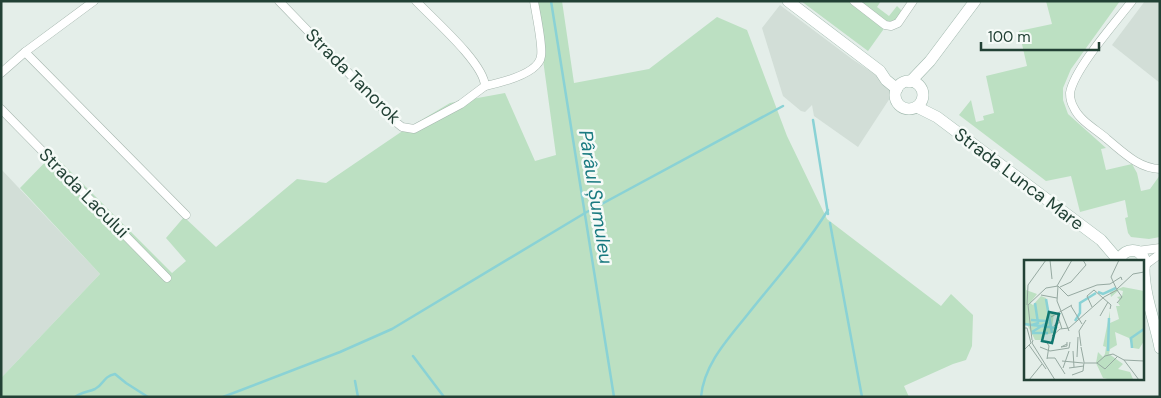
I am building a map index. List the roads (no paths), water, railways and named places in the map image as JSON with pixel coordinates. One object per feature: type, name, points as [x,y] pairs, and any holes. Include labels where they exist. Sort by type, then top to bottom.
[{"type":"main road","points":[[788,1],[880,71],[886,80],[903,84],[917,84],[920,99]]},
{"type":"main road","points":[[930,61],[920,99],[907,109],[901,107],[896,98],[903,84],[930,61],[975,1]]},
{"type":"main road","name":"Strada Lunca Mare","points":[[920,99],[936,117],[1101,240],[1118,260]]},
{"type":"main road","name":"Strada Lunca Mare","points":[[1101,240],[1134,251]]},
{"type":"main road","points":[[1120,260],[1124,253],[1134,251],[1143,257],[1143,260]]},
{"type":"main road","points":[[1144,268],[1145,296],[1160,348]]},
{"type":"street","points":[[1,74],[25,52],[94,1]]},
{"type":"street","name":"Strada Tanorok","points":[[279,1],[396,123],[402,127],[414,129],[461,104],[485,86],[526,74],[537,66],[542,56],[534,1]]},
{"type":"street","points":[[416,1],[470,58],[482,74],[485,86]]},
{"type":"street","points":[[854,1],[885,25],[891,26],[898,23],[913,1]]},
{"type":"street","points":[[1132,1],[1079,71],[1072,85],[1070,97],[1078,115],[1136,162],[1147,167],[1160,169]]},
{"type":"street","points":[[25,52],[186,215]]},
{"type":"street","name":"Strada Lacului","points":[[1,110],[167,278]]},
{"type":"street","name":"Strada Lunca Mare","points":[[1134,251],[1160,248]]},
{"type":"street","points":[[1144,268],[1160,254]]},
{"type":"waterway","name":"Pârâul Șumuleu","points":[[551,1],[614,397]]},
{"type":"waterway","points":[[223,397],[340,352],[392,329],[585,213],[783,106]]},
{"type":"waterway","points":[[813,120],[828,214]]},
{"type":"waterway","points":[[701,397],[707,374],[718,352],[800,250],[828,210]]},
{"type":"waterway","points":[[830,223],[862,397]]},
{"type":"waterway","points":[[413,356],[444,397]]},
{"type":"waterway","points":[[75,397],[95,389],[108,377],[115,374],[148,397]]},
{"type":"waterway","points":[[355,381],[358,397]]}]
